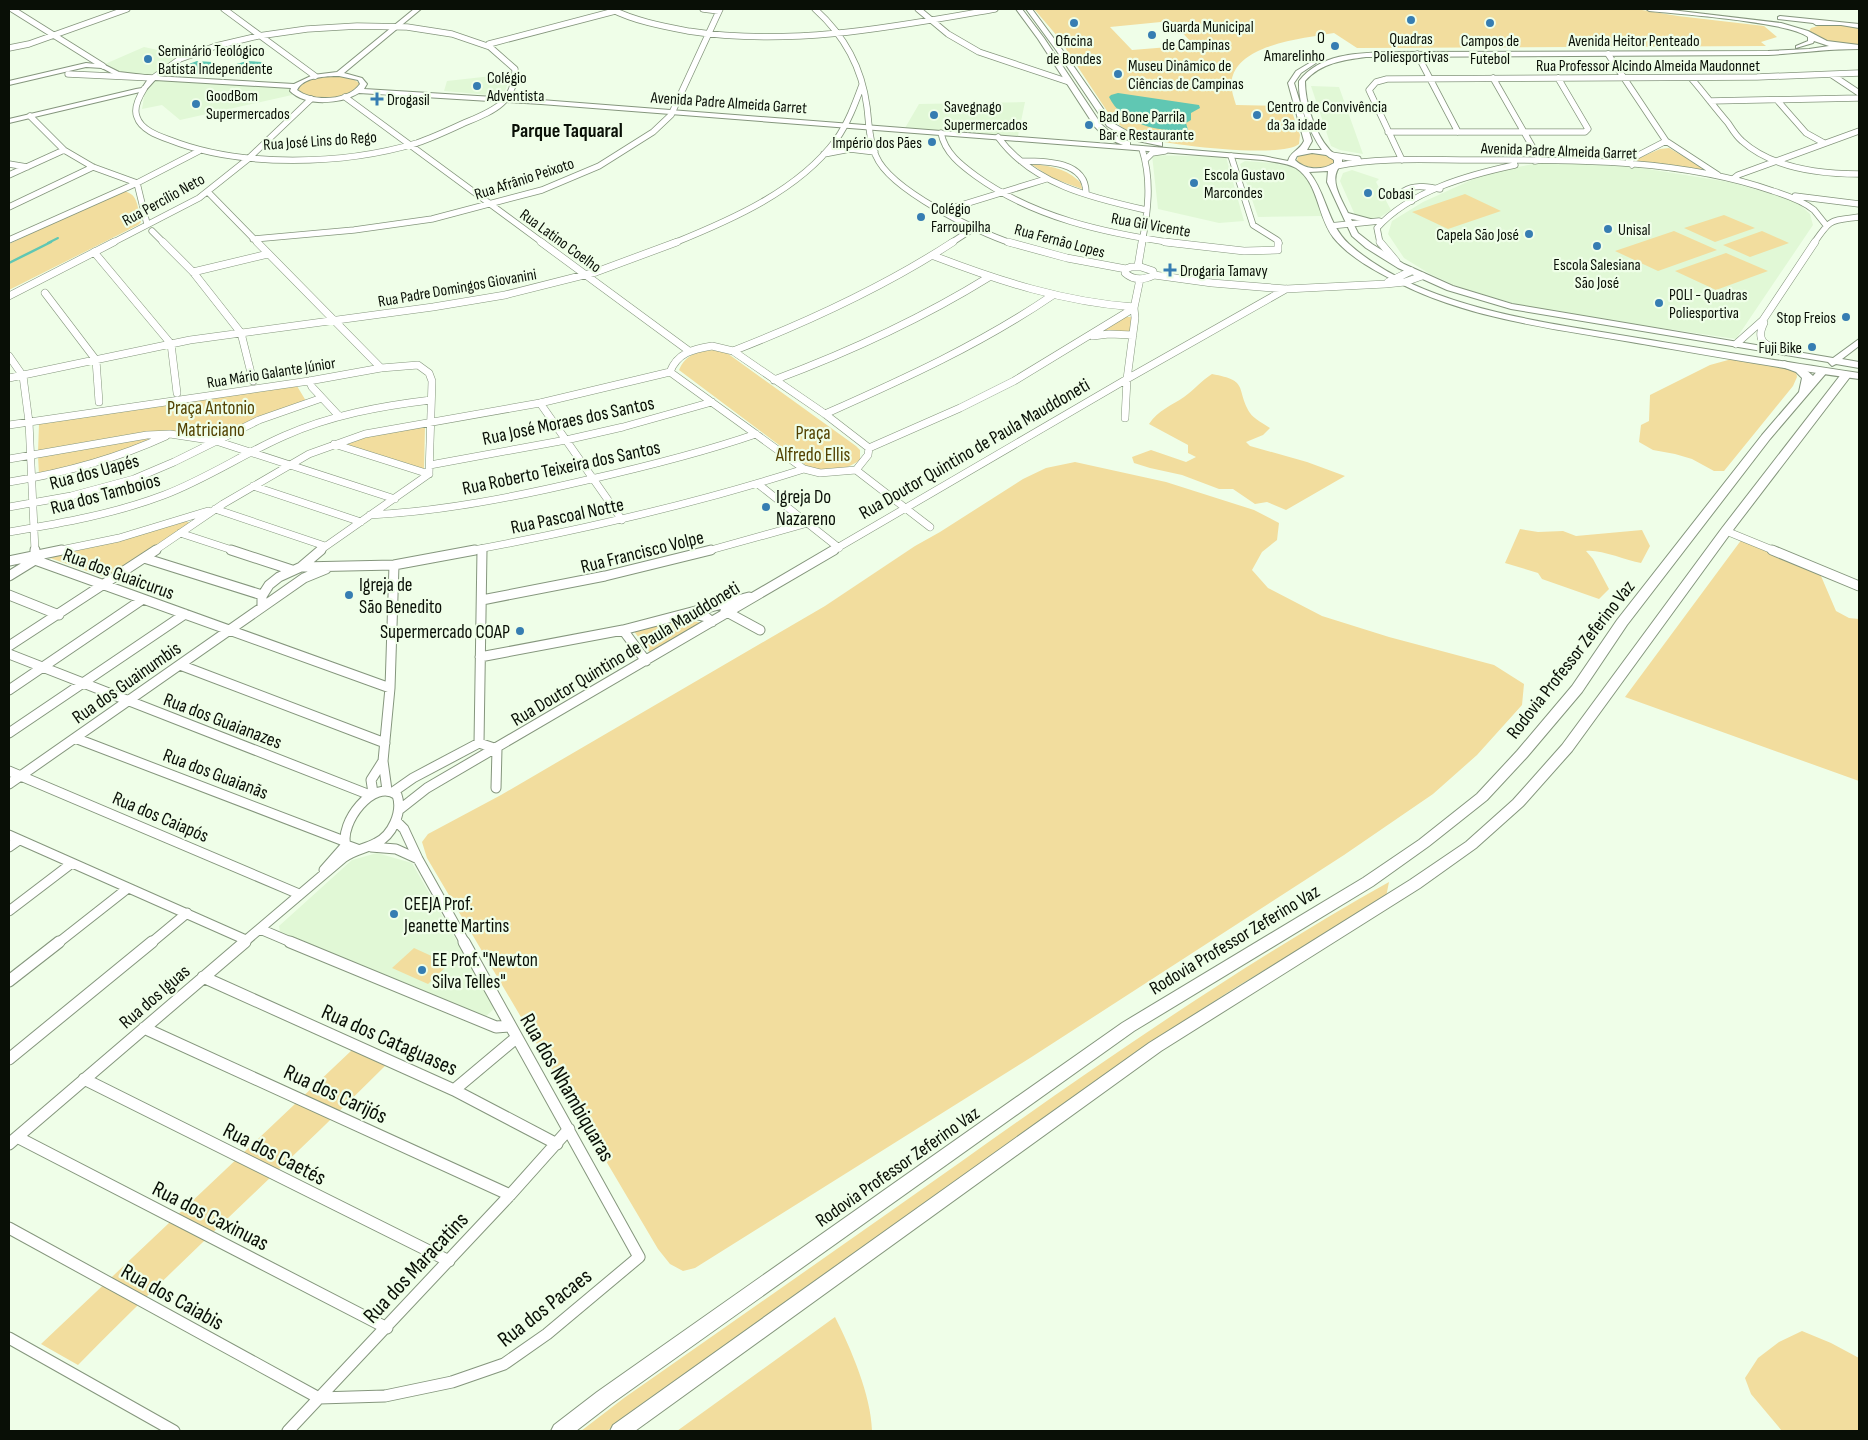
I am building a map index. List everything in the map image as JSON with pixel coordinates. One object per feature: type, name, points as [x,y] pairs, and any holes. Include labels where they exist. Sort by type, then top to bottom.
[{"type":"highway","points":[[1784,364],[1800,370],[1808,377],[1808,383],[1802,397]]},
{"type":"highway","name":"Rodovia Professor Zeferino Vaz","points":[[560,1431],[612,1392],[1128,1027],[1368,882],[1424,843],[1482,797],[1522,754],[1577,689],[1622,623],[1766,437],[1829,366]]},
{"type":"highway","points":[[620,1431],[1155,1047],[1416,884],[1471,845],[1518,803],[1567,748],[1726,530],[1846,374]]},
{"type":"main road","points":[[340,74],[418,9]]},
{"type":"main road","points":[[1018,9],[1041,38],[1098,125],[1112,142]]},
{"type":"main road","points":[[1029,9],[1059,48],[1110,124],[1131,137],[1166,148]]},
{"type":"main road","name":"Avenida Heitor Penteado","points":[[1297,153],[1304,150],[1308,141],[1291,83],[1298,72],[1309,64],[1342,54],[1372,50],[1789,48],[1808,45],[1810,42],[1808,34],[1781,25],[1649,9]]},
{"type":"main road","name":"Avenida Heitor Penteado","points":[[1686,9],[1859,25]]},
{"type":"main road","points":[[1823,22],[1811,25],[1806,29],[1808,34],[1821,42],[1859,47]]},
{"type":"main road","name":"Avenida Heitor Penteado","points":[[1335,167],[1339,161],[1319,142],[1302,92],[1302,81],[1323,64],[1351,57],[1374,54],[1768,53],[1809,51],[1841,46]]},
{"type":"main road","points":[[9,83],[86,65],[103,66],[110,72]]},
{"type":"main road","points":[[99,76],[110,72],[153,78],[294,86],[315,76],[340,74],[355,76],[363,81],[364,84],[360,91],[345,97],[332,99],[311,99],[295,94],[293,91],[294,86]]},
{"type":"main road","points":[[9,120],[124,95],[144,89],[153,78]]},
{"type":"main road","name":"Avenida Padre Almeida Garret","points":[[360,91],[672,112],[1096,145]]},
{"type":"main road","points":[[124,95],[138,98]]},
{"type":"main road","points":[[1096,145],[1112,142],[1166,148],[1268,154],[1312,151],[1330,154]]},
{"type":"main road","points":[[1096,145],[1142,149],[1166,148],[1272,159],[1315,170],[1335,167]]},
{"type":"main road","points":[[1130,145],[1142,149]]},
{"type":"main road","points":[[1297,153],[1290,160],[1311,176],[1330,226],[1335,234],[1351,249],[1394,277],[1458,302],[1520,319],[1784,364],[1829,366],[1858,363]]},
{"type":"main road","points":[[1335,167],[1330,174],[1332,182],[1355,234],[1368,246],[1411,271],[1471,296],[1511,306],[1812,357],[1846,374],[1859,376]]},
{"type":"main road","points":[[1326,216],[1378,221]]},
{"type":"main road","points":[[1706,351],[1693,345],[1697,341],[1707,340]]},
{"type":"main road","points":[[1812,357],[1857,343]]},
{"type":"main road","points":[[1829,366],[1857,343]]},
{"type":"main road","points":[[1846,374],[1858,363]]},
{"type":"street","points":[[12,9],[103,66]]},
{"type":"street","points":[[9,48],[29,44],[127,9]]},
{"type":"street","points":[[224,9],[315,76]]},
{"type":"street","points":[[704,9],[719,10]]},
{"type":"street","name":"Rua Fernão Lopes","points":[[815,9],[828,19],[850,47],[857,61],[868,112],[869,127],[878,161],[911,192],[974,228],[1006,241],[1065,259],[1126,269]]},
{"type":"street","points":[[918,9],[930,20],[968,46],[1012,64],[1070,82]]},
{"type":"street","points":[[489,44],[613,10],[652,24],[708,34],[761,38],[840,34],[995,9]]},
{"type":"street","name":"Rua Afrânio Peixoto","points":[[253,239],[404,224],[491,204],[555,185],[599,166],[653,132],[672,112],[719,10]]},
{"type":"street","points":[[9,16],[21,14]]},
{"type":"street","points":[[68,74],[153,78],[183,57],[219,44],[259,34],[340,24],[401,24],[440,30],[489,44],[508,58],[515,69],[513,90],[505,100]]},
{"type":"street","points":[[1418,54],[1458,132]]},
{"type":"street","points":[[1608,54],[1626,78],[1666,141],[1721,177]]},
{"type":"street","points":[[86,65],[94,61]]},
{"type":"street","points":[[68,74],[76,68]]},
{"type":"street","points":[[1045,73],[1062,70]]},
{"type":"street","name":"Rua Professor Alcindo Almeida Maudonnet","points":[[1402,160],[1369,90],[1376,82],[1387,79],[1691,78],[1859,73]]},
{"type":"street","points":[[1832,75],[1859,93]]},
{"type":"street","points":[[1402,266],[1380,244],[1377,228],[1378,221],[1412,201],[1481,172],[1540,160],[1493,78]]},
{"type":"street","points":[[1388,132],[1582,133],[1588,130],[1558,78]]},
{"type":"street","points":[[1691,78],[1742,141],[1755,150],[1776,160],[1809,169],[1842,174],[1859,174]]},
{"type":"street","points":[[862,85],[854,105],[866,105]]},
{"type":"street","points":[[144,89],[138,98],[134,110],[142,126],[172,142],[199,151]]},
{"type":"street","name":"Rua Latino Coelho","points":[[345,97],[689,351]]},
{"type":"street","points":[[1710,102],[1859,98]]},
{"type":"street","name":"Rua Percílio Neto","points":[[9,296],[208,192],[248,159],[311,99]]},
{"type":"street","name":"Rua José Lins do Rego","points":[[199,151],[248,159],[305,158],[343,155],[410,144],[433,137],[482,116],[505,100]]},
{"type":"street","points":[[1777,100],[1806,133],[1824,143]]},
{"type":"street","name":"Rua Padre Domingos Giovanini","points":[[9,378],[170,344],[424,310],[506,295],[585,274],[657,250],[744,212],[801,176],[831,146],[846,125],[854,105]]},
{"type":"street","points":[[850,113],[858,110],[868,112]]},
{"type":"street","points":[[30,116],[64,150],[94,168],[136,183]]},
{"type":"street","points":[[1733,179],[1738,175],[1776,160],[1859,131]]},
{"type":"street","name":"Rua Gil Vicente","points":[[941,132],[942,142],[951,156],[976,177],[1019,202],[1064,218],[1143,238],[1180,244],[1250,251],[1278,250],[1279,244],[1277,240],[1252,225],[1239,186],[1232,156]]},
{"type":"street","points":[[998,137],[1002,144],[1020,161],[1046,179],[1086,194],[1146,210]]},
{"type":"street","points":[[1632,165],[1629,161],[1666,141]]},
{"type":"street","points":[[831,146],[838,149],[874,150]]},
{"type":"street","points":[[1146,158],[1152,153],[1166,148]]},
{"type":"street","points":[[822,155],[838,149]]},
{"type":"street","points":[[1138,266],[1150,188],[1146,158],[1142,149]]},
{"type":"street","points":[[9,175],[64,150]]},
{"type":"street","points":[[9,240],[136,183],[199,151]]},
{"type":"street","points":[[1330,154],[1365,160]]},
{"type":"street","points":[[1602,162],[1638,156]]},
{"type":"street","name":"Avenida Padre Almeida Garret","points":[[1335,167],[1365,160],[1540,160],[1632,165],[1733,179],[1788,194],[1811,208],[1823,218],[1826,225]]},
{"type":"street","points":[[1020,161],[1049,163],[1072,169],[1085,180],[1088,186],[1086,194]]},
{"type":"street","points":[[9,164],[27,167]]},
{"type":"street","points":[[9,207],[94,168]]},
{"type":"street","points":[[942,211],[1046,179]]},
{"type":"street","points":[[136,183],[146,224]]},
{"type":"street","points":[[1412,201],[1404,191],[1408,188],[1427,187],[1441,189]]},
{"type":"street","points":[[208,192],[381,368]]},
{"type":"street","points":[[1788,194],[1859,204]]},
{"type":"street","points":[[1811,208],[1816,203],[1829,201]]},
{"type":"street","points":[[144,212],[174,211]]},
{"type":"street","points":[[144,212],[157,219]]},
{"type":"street","points":[[1823,218],[1859,217]]},
{"type":"street","points":[[1330,226],[1347,218]]},
{"type":"street","points":[[1736,344],[1744,340],[1754,325],[1763,320],[1826,225],[1838,219]]},
{"type":"street","points":[[733,351],[795,327],[853,301],[934,256],[974,228]]},
{"type":"street","points":[[152,231],[193,272],[241,333],[253,381]]},
{"type":"street","points":[[94,252],[170,344],[177,393]]},
{"type":"street","points":[[193,272],[268,254]]},
{"type":"street","points":[[934,256],[989,277],[1054,296],[1108,306],[1134,308]]},
{"type":"street","points":[[1154,275],[1150,269],[1138,266],[1126,269],[1124,273],[1127,276],[1140,279],[1149,278],[1154,275],[1212,284],[1286,289],[1386,284],[1405,282],[1422,276]]},
{"type":"street","points":[[1386,284],[1394,277],[1411,271]]},
{"type":"street","points":[[774,380],[822,363],[919,319],[989,277]]},
{"type":"street","points":[[1126,418],[1127,379],[1133,335],[1134,308],[1140,279]]},
{"type":"street","name":"Rua Doutor Quintino de Paula Mauddoneti","points":[[399,810],[427,788],[497,749],[756,595],[905,510],[1127,379],[1286,289]]},
{"type":"street","points":[[45,293],[96,360],[99,402]]},
{"type":"street","points":[[825,414],[965,348],[1054,296]]},
{"type":"street","points":[[9,646],[59,615],[215,509],[253,486],[290,464],[334,444],[365,434],[540,403],[670,372],[804,470],[834,473],[856,470],[863,463],[869,448],[959,409],[1013,381],[1090,337],[1134,308]]},
{"type":"street","points":[[1763,320],[1764,323],[1760,336],[1763,342],[1787,352]]},
{"type":"street","points":[[1090,337],[1109,334],[1133,335]]},
{"type":"street","points":[[670,372],[672,364],[679,356],[689,351],[712,346],[733,351],[825,414],[869,448]]},
{"type":"street","name":"Rua dos Guaicurus","points":[[9,356],[22,376],[29,422],[35,558],[104,585],[390,688]]},
{"type":"street","name":"Rua Mário Galante Júnior","points":[[9,425],[310,381],[381,368],[418,364],[429,373],[432,381],[431,400]]},
{"type":"street","points":[[310,381],[322,398],[339,416]]},
{"type":"street","name":"Rua dos Uapés","points":[[9,507],[93,491],[134,479],[174,462],[259,420],[322,398]]},
{"type":"street","points":[[302,567],[325,546],[429,474],[431,400]]},
{"type":"street","name":"Rua dos Tamboios","points":[[9,532],[99,515],[166,495],[213,474],[283,436],[339,416],[376,408],[431,400]]},
{"type":"street","name":"Rua José Moraes dos Santos","points":[[430,464],[566,440],[623,427],[712,402]]},
{"type":"street","points":[[540,403],[622,520]]},
{"type":"street","points":[[9,482],[60,473],[122,456],[170,434]]},
{"type":"street","points":[[9,459],[147,435],[170,434],[216,441],[395,499]]},
{"type":"street","name":"Rua Roberto Teixeira dos Santos","points":[[370,516],[442,508],[527,494],[653,465],[756,434]]},
{"type":"street","points":[[334,444],[429,474]]},
{"type":"street","name":"Rua Pascoal Notte","points":[[331,567],[394,565],[482,549],[622,520],[804,470]]},
{"type":"street","points":[[856,470],[905,510],[930,527]]},
{"type":"street","points":[[758,484],[839,548]]},
{"type":"street","points":[[253,486],[361,522]]},
{"type":"street","points":[[9,561],[35,558],[119,538],[215,509],[325,546]]},
{"type":"street","name":"Rua Francisco Volpe","points":[[482,600],[529,593],[612,576],[692,557],[808,523]]},
{"type":"street","points":[[1726,530],[1859,586]]},
{"type":"street","points":[[180,533],[292,570]]},
{"type":"street","points":[[479,743],[482,549]]},
{"type":"street","points":[[9,576],[35,558]]},
{"type":"street","points":[[144,558],[262,595]]},
{"type":"street","points":[[369,847],[379,842],[396,820],[399,810],[399,800],[390,791],[383,761],[390,688],[394,565]]},
{"type":"street","points":[[262,607],[262,595],[266,588],[292,570],[302,567],[331,567]]},
{"type":"street","name":"Rua dos Guainumbis","points":[[9,784],[304,578],[331,567]]},
{"type":"street","points":[[9,595],[59,615]]},
{"type":"street","points":[[480,657],[623,630],[756,595]]},
{"type":"street","points":[[9,690],[143,599]]},
{"type":"street","points":[[714,605],[760,630]]},
{"type":"street","points":[[687,612],[699,614],[712,622]]},
{"type":"street","points":[[9,733],[186,614]]},
{"type":"street","points":[[623,630],[646,661]]},
{"type":"street","name":"Rua dos Guaianazes","points":[[9,654],[372,794]]},
{"type":"street","points":[[180,665],[385,743]]},
{"type":"street","name":"Rua dos Guaianãs","points":[[75,738],[345,843]]},
{"type":"street","points":[[383,761],[371,780],[372,794],[390,791],[479,743],[497,749],[496,788]]},
{"type":"street","name":"Rua dos Caiapós","points":[[9,771],[299,894]]},
{"type":"street","name":"Rua dos Iguas","points":[[322,875],[345,843],[353,818],[361,804],[372,794]]},
{"type":"street","name":"Rua dos Nhambiquaras","points":[[396,820],[404,829],[418,859],[516,1038],[570,1129],[639,1257]]},
{"type":"street","points":[[9,835],[246,940]]},
{"type":"street","points":[[9,848],[19,840]]},
{"type":"street","name":"Rua dos Iguas","points":[[345,843],[357,849]]},
{"type":"street","points":[[369,847],[392,847],[409,852],[418,859]]},
{"type":"street","name":"Rua dos Iguas","points":[[13,1141],[322,875],[357,849],[369,847]]},
{"type":"street","points":[[9,911],[72,863]]},
{"type":"street","points":[[9,981],[128,888]]},
{"type":"street","points":[[9,1059],[187,913]]},
{"type":"street","points":[[260,929],[496,1027],[510,1026]]},
{"type":"street","name":"Rua dos Cataguases","points":[[203,977],[454,1090],[557,1144]]},
{"type":"street","name":"Rua dos Carijós","points":[[144,1028],[510,1195]]},
{"type":"street","points":[[454,1090],[516,1038]]},
{"type":"street","name":"Rua dos Caetés","points":[[84,1080],[449,1261]]},
{"type":"street","name":"Rua dos Maracatins","points":[[288,1431],[387,1328],[570,1129]]},
{"type":"street","name":"Rua dos Caxinuas","points":[[13,1141],[387,1328]]},
{"type":"street","name":"Rua dos Caiabis","points":[[9,1228],[319,1398]]},
{"type":"street","name":"Rua dos Pacaes","points":[[319,1398],[385,1396],[452,1382],[504,1364],[547,1334],[639,1257]]},
{"type":"street","points":[[9,1338],[174,1431]]},
{"type":"shaded area","name":"Seminário Teológico Batista Independente","points":[[144,47],[185,56],[148,75],[120,72],[105,64]]},
{"type":"shaded area","name":"Colégio Adventista","points":[[511,74],[504,94],[501,96],[444,91],[447,81]]},
{"type":"shaded area","points":[[155,79],[292,86],[292,95],[180,120],[162,105],[142,109],[145,91]]},
{"type":"shaded area","points":[[1311,86],[1339,87],[1363,154],[1340,150],[1331,146]]},
{"type":"shaded area","points":[[1025,102],[1018,136],[905,128],[919,104]]},
{"type":"shaded area","name":"Escola Gustavo Marcondes","points":[[1152,155],[1226,157],[1244,221],[1219,223],[1158,209]]},
{"type":"shaded area","points":[[1245,161],[1273,163],[1296,168],[1308,179],[1322,216],[1258,217],[1240,164]]},
{"type":"shaded area","name":"Escola Salesiana São José","points":[[1545,162],[1635,167],[1729,182],[1786,198],[1800,205],[1810,214],[1813,225],[1736,339],[1538,310],[1463,289],[1430,274],[1404,258],[1388,234],[1392,221],[1423,202],[1489,172]]},
{"type":"shaded area","points":[[1352,170],[1379,179],[1376,182],[1391,210],[1379,218],[1366,219],[1355,215],[1340,181],[1343,173]]},
{"type":"shaded area","name":"EE Prof. \"Newton Silva Telles\"","points":[[377,853],[412,863],[495,1008],[484,1018],[280,932],[279,926],[352,860]]},
{"type":"green space","points":[[1034,9],[1636,9],[1764,26],[1777,37],[1761,42],[1766,46],[1357,48],[1334,33],[1293,40],[1263,49],[1250,56],[1240,64],[1233,75],[1231,86],[1236,105],[1290,106],[1300,135],[1299,144],[1288,148],[1246,150],[1169,143],[1149,139],[1128,131],[1109,114],[1058,37]],"holes":[[[1171,21],[1194,45],[1132,50],[1110,27]]]},
{"type":"green space","points":[[1825,24],[1859,27],[1859,46],[1825,42],[1813,36],[1809,31],[1811,28]]},
{"type":"green space","points":[[350,77],[359,83],[359,86],[345,94],[329,98],[312,97],[298,91],[300,86],[310,79]]},
{"type":"green space","points":[[1669,148],[1702,167],[1702,170],[1635,163],[1632,161],[1660,149]]},
{"type":"green space","points":[[1312,153],[1329,156],[1334,163],[1325,167],[1315,168],[1305,166],[1297,161],[1298,156]]},
{"type":"green space","points":[[1031,164],[1064,171],[1081,183],[1082,189],[1052,178]]},
{"type":"green space","points":[[121,191],[131,194],[136,201],[141,222],[138,225],[9,290],[9,244]]},
{"type":"green space","points":[[1465,194],[1501,211],[1448,229],[1412,212]]},
{"type":"green space","points":[[1724,215],[1755,228],[1715,242],[1684,228]]},
{"type":"green space","points":[[1674,231],[1717,250],[1658,271],[1615,251]]},
{"type":"green space","points":[[1762,231],[1789,243],[1750,257],[1723,245]]},
{"type":"green space","points":[[1726,253],[1768,271],[1716,290],[1675,271]]},
{"type":"green space","points":[[1121,317],[1134,317],[1131,335],[1092,336]]},
{"type":"green space","name":"Praça Alfredo Ellis","points":[[715,350],[727,353],[856,446],[860,450],[860,460],[847,467],[835,470],[821,470],[807,466],[679,370],[685,360],[693,354]]},
{"type":"green space","points":[[1739,357],[1784,364],[1796,372],[1797,377],[1793,386],[1724,471],[1714,471],[1692,459],[1653,450],[1639,442],[1641,425],[1649,421],[1650,395],[1710,365]]},
{"type":"green space","points":[[1212,374],[1237,383],[1250,413],[1270,428],[1263,435],[1246,442],[1250,446],[1307,462],[1345,476],[1286,510],[1267,502],[1255,504],[1233,489],[1219,489],[1182,475],[1134,463],[1132,457],[1151,450],[1186,462],[1196,457],[1188,453],[1188,445],[1149,424],[1161,412],[1184,397]]},
{"type":"green space","name":"Praça Antonio Matriciano","points":[[297,386],[306,401],[253,420],[214,438],[174,432],[38,452],[39,424]]},
{"type":"green space","points":[[425,426],[424,470],[344,445],[370,436]]},
{"type":"green space","name":"Praça Antonio Matriciano","points":[[157,438],[137,448],[39,475],[38,456],[137,439]]},
{"type":"green space","points":[[1075,462],[1166,482],[1254,510],[1279,523],[1277,540],[1262,552],[1252,570],[1268,588],[1322,616],[1389,637],[1494,665],[1524,684],[1522,705],[1477,755],[1433,794],[1344,855],[1030,1058],[695,1268],[683,1271],[670,1264],[658,1249],[427,858],[422,842],[428,834],[501,795],[825,606],[915,546],[1023,479],[1046,468]]},
{"type":"green space","points":[[184,520],[190,523],[107,578],[50,558]]},
{"type":"green space","points":[[1520,529],[1538,532],[1563,531],[1576,536],[1642,530],[1650,546],[1641,563],[1605,553],[1586,551],[1593,559],[1609,589],[1599,599],[1542,579],[1538,573],[1505,563]]},
{"type":"green space","points":[[1742,539],[1818,569],[1836,611],[1849,618],[1859,619],[1859,781],[1625,697]]},
{"type":"green space","points":[[681,619],[704,623],[651,654],[633,630]]},
{"type":"green space","points":[[1389,882],[1386,897],[1233,989],[1175,1027],[629,1413],[607,1431],[581,1431],[624,1398],[1119,1051],[1279,947]]},
{"type":"green space","points":[[414,948],[449,964],[428,984],[392,968]]},
{"type":"green space","points":[[352,1050],[386,1065],[78,1365],[41,1344]]},
{"type":"green space","points":[[835,1317],[864,1388],[871,1417],[872,1431],[677,1431]]},
{"type":"green space","points":[[1802,1331],[1831,1343],[1859,1358],[1859,1431],[1782,1431],[1751,1394],[1745,1378],[1758,1358],[1779,1342]]},
{"type":"water","points":[[197,61],[212,62],[216,66],[209,71],[199,73],[181,70],[183,66]]},
{"type":"water","points":[[247,61],[262,62],[266,66],[258,71],[249,73],[239,73],[231,70],[233,65]]},
{"type":"water","points":[[1118,93],[1199,105],[1200,108],[1191,113],[1191,120],[1186,123],[1188,130],[1154,128],[1132,120],[1115,107],[1109,97]]},
{"type":"waterway","points":[[48,243],[58,238]]},
{"type":"waterway","points":[[9,263],[51,242]]},
{"type":"place","name":"Quadras Poliesportivas","points":[[1411,20]]},
{"type":"place","name":"Oficina de Bondes","points":[[1074,23]]},
{"type":"place","name":"Campos de Futebol","points":[[1490,23]]},
{"type":"place","name":"Guarda Municipal de Campinas","points":[[1152,35]]},
{"type":"place","name":"O Amarelinho","points":[[1335,46]]},
{"type":"place","name":"Seminário Teológico Batista Independente","points":[[148,59]]},
{"type":"place","name":"Museu Dinâmico de Ciências de Campinas","points":[[1118,74]]},
{"type":"place","name":"Colégio Adventista","points":[[477,86]]},
{"type":"place","name":"Drogasil","points":[[377,99]]},
{"type":"place","name":"GoodBom Supermercados","points":[[196,104]]},
{"type":"place","name":"Savegnago Supermercados","points":[[934,115]]},
{"type":"place","name":"Centro de Convivência da 3a idade","points":[[1257,115]]},
{"type":"place","name":"Bad Bone Parrila Bar e Restaurante","points":[[1089,125]]},
{"type":"place","name":"Império dos Pães","points":[[932,142]]},
{"type":"place","name":"Escola Gustavo Marcondes","points":[[1194,183]]},
{"type":"place","name":"Cobasi","points":[[1368,193]]},
{"type":"place","name":"Colégio Farroupilha","points":[[921,217]]},
{"type":"place","name":"Unisal","points":[[1608,229]]},
{"type":"place","name":"Capela São José","points":[[1529,234]]},
{"type":"place","name":"Escola Salesiana São José","points":[[1597,246]]},
{"type":"place","name":"Drogaria Tamavy","points":[[1170,270]]},
{"type":"place","name":"POLI - Quadras Poliesportiva","points":[[1659,303]]},
{"type":"place","name":"Stop Freios","points":[[1846,317]]},
{"type":"place","name":"Fuji Bike","points":[[1812,347]]},
{"type":"place","name":"Igreja Do Nazareno","points":[[766,507]]},
{"type":"place","name":"Igreja de São Benedito","points":[[349,595]]},
{"type":"place","name":"Supermercado COAP","points":[[520,631]]},
{"type":"place","name":"CEEJA Prof. Jeanette Martins","points":[[394,914]]},
{"type":"place","name":"EE Prof. \"Newton Silva Telles\"","points":[[422,970]]},
{"type":"district","name":"Parque Taquaral","points":[[567,130]]}]
